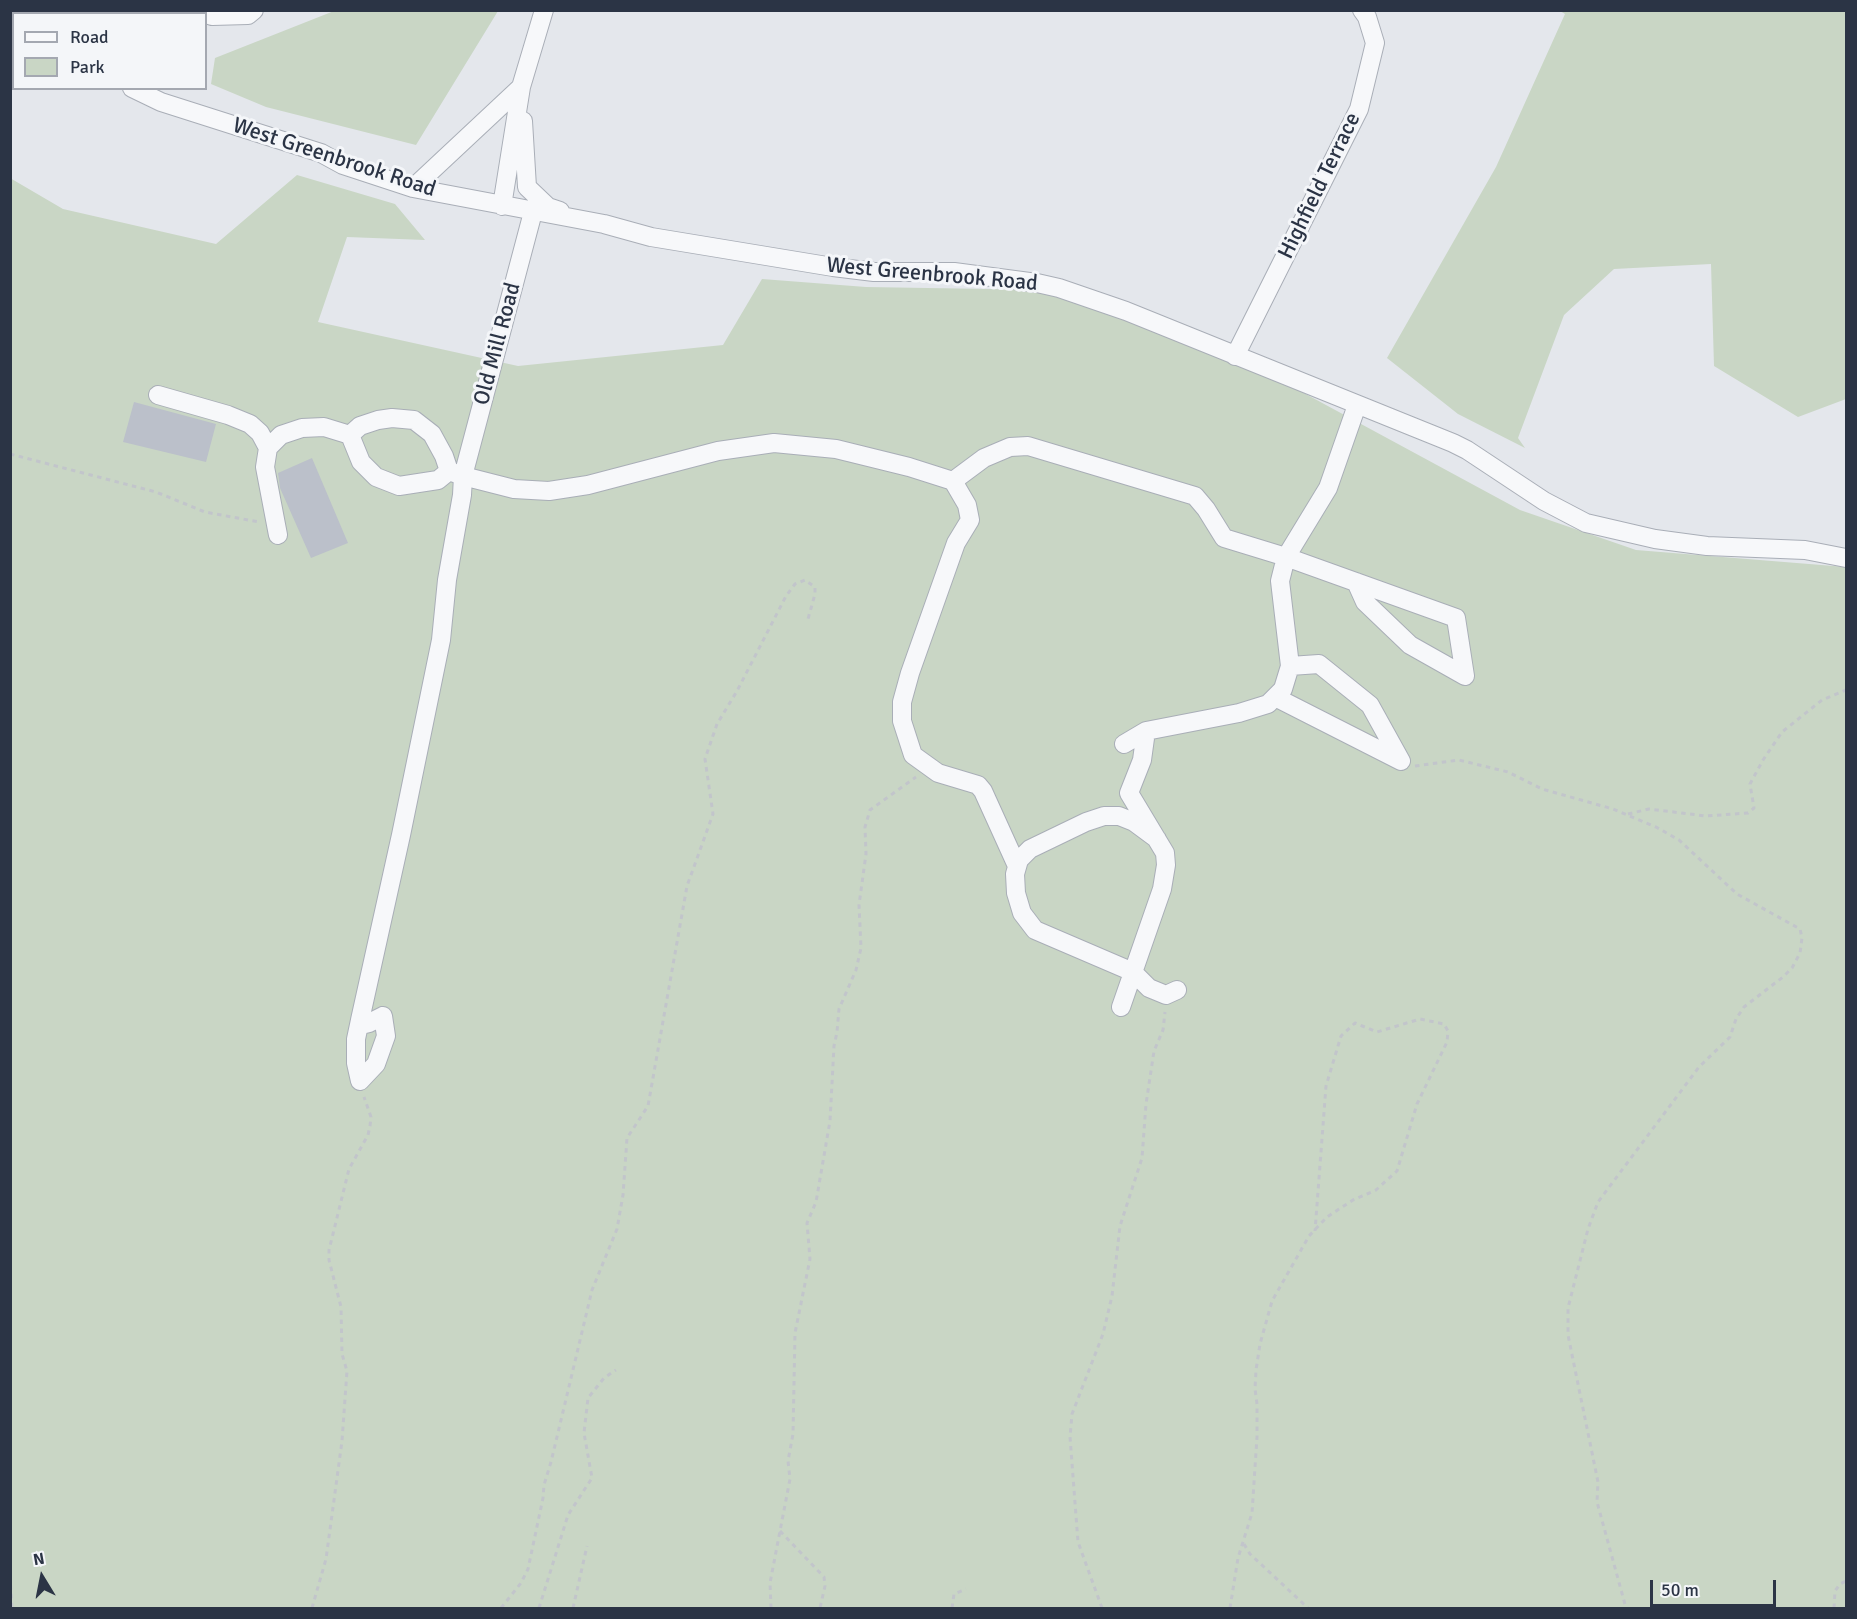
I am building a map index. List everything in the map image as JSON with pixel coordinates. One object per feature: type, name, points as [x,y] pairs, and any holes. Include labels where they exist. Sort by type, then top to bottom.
[{"type":"street","points":[[207,14],[248,15],[255,10]]},
{"type":"street","points":[[502,206],[521,87],[544,10]]},
{"type":"street","name":"Highfield Terrace","points":[[1235,356],[1359,109],[1375,43],[1367,17],[1362,10]]},
{"type":"street","points":[[413,188],[521,87]]},
{"type":"street","points":[[521,87],[527,187],[548,207],[604,224]]},
{"type":"street","name":"West Greenbrook Road","points":[[136,90],[161,102],[321,153],[343,165],[413,188],[604,224],[651,237],[833,267],[874,272],[954,272],[1059,288],[1126,312],[1467,450],[1544,501],[1586,523],[1655,539],[1707,546],[1805,550],[1846,558]]},
{"type":"street","name":"Old Mill Road","points":[[360,1081],[356,1063],[356,1039],[441,640],[447,580],[462,495],[456,474],[533,212]]},
{"type":"street","points":[[158,395],[228,415],[250,424],[260,433],[268,448]]},
{"type":"street","points":[[1124,744],[1146,731],[1239,713],[1268,704],[1283,689],[1290,666],[1280,581],[1286,556],[1328,488],[1357,405]]},
{"type":"street","points":[[350,435],[360,426],[378,420],[392,418],[414,420],[432,434],[456,474]]},
{"type":"street","points":[[278,535],[265,467],[268,448],[281,435],[302,428],[324,427],[350,435]]},
{"type":"street","points":[[350,435],[361,462],[376,477],[399,486],[438,480],[456,474],[514,489],[549,491],[588,485],[718,451],[774,443],[836,449],[909,467],[953,481],[967,505],[970,520],[953,553],[910,673],[902,702],[902,721],[913,755],[938,773],[978,784],[983,790],[1017,866]]},
{"type":"street","points":[[953,481],[984,458],[1010,447],[1028,446],[1195,496],[1224,538],[1286,556],[1456,618],[1465,676],[1410,645],[1365,602],[1356,582]]},
{"type":"street","points":[[1275,697],[1401,761],[1370,705],[1319,664],[1290,666]]},
{"type":"street","points":[[1121,1007],[1162,889],[1166,866],[1165,853],[1129,793],[1142,760],[1146,731]]},
{"type":"street","points":[[1157,839],[1134,822],[1119,816],[1104,816],[1086,822],[1030,849],[1019,860],[1015,874],[1016,893],[1022,913],[1035,930],[1133,972],[1149,988],[1172,993]]},
{"type":"street","points":[[360,1020],[361,1025],[383,1016],[386,1036],[376,1064],[360,1081]]},
{"type":"path","points":[[10,454],[156,492],[205,512],[258,522],[278,535]]},
{"type":"path","points":[[501,1608],[521,1583],[528,1569],[544,1485],[592,1290],[616,1229],[623,1195],[627,1138],[648,1106],[687,886],[713,814],[705,759],[717,724],[737,691],[786,596],[795,585],[805,580],[815,587],[808,619]]},
{"type":"path","points":[[1627,814],[1649,809],[1706,816],[1748,813],[1754,808],[1750,784],[1782,732],[1822,700],[1846,690]]},
{"type":"path","points":[[1409,766],[1458,760],[1508,772],[1542,789],[1627,814],[1679,840],[1737,894],[1765,911],[1786,919],[1800,929],[1802,938],[1800,953],[1792,968],[1743,1006],[1730,1037],[1699,1067],[1598,1202],[1588,1229],[1568,1308],[1568,1335],[1598,1482],[1598,1502],[1626,1608]]},
{"type":"path","points":[[771,1608],[770,1583],[790,1479],[788,1461],[794,1418],[795,1333],[810,1259],[807,1224],[816,1202],[830,1121],[834,1046],[839,1009],[856,970],[861,948],[860,905],[866,854],[865,827],[870,810],[929,766]]},
{"type":"path","points":[[1102,1608],[1078,1542],[1070,1437],[1072,1414],[1103,1334],[1112,1296],[1120,1226],[1142,1158],[1146,1104],[1154,1052],[1163,1030],[1172,993]]},
{"type":"path","points":[[1230,1608],[1238,1558],[1252,1513],[1257,1437],[1255,1389],[1260,1344],[1272,1301],[1310,1236],[1315,1231],[1327,1217],[1353,1200],[1376,1190],[1397,1171],[1417,1104],[1447,1042],[1448,1031],[1444,1024],[1420,1019],[1377,1032],[1355,1023],[1341,1036],[1326,1086],[1315,1231]]},
{"type":"path","points":[[312,1608],[327,1558],[342,1440],[347,1371],[342,1354],[341,1307],[329,1260],[329,1250],[349,1168],[352,1159],[368,1135],[370,1126],[371,1118],[360,1081]]},
{"type":"path","points":[[539,1608],[568,1515],[592,1478],[584,1433],[588,1398],[604,1378],[616,1370]]},
{"type":"path","points":[[780,1531],[824,1577],[825,1586],[820,1608]]},
{"type":"path","points":[[1244,1543],[1250,1554],[1308,1608]]},
{"type":"path","points":[[573,1608],[587,1546]]},
{"type":"path","points":[[10,1576],[12,1608]]},
{"type":"path","points":[[1834,1608],[1835,1591],[1840,1584],[1846,1581]]},
{"type":"path","points":[[952,1608],[954,1594],[966,1589]]},
{"type":"green space","points":[[334,11],[498,11],[416,145],[266,107],[211,84],[215,58]]},
{"type":"green space","points":[[1560,11],[1846,11],[1846,399],[1798,417],[1714,366],[1711,264],[1614,269],[1564,315],[1518,438],[1525,448],[1458,414],[1387,358],[1496,167],[1565,14]]},
{"type":"green space","points":[[297,175],[395,204],[425,240],[347,237],[318,322],[518,366],[723,345],[762,279],[866,287],[1051,290],[1289,385],[1520,510],[1636,550],[1846,567],[1846,1608],[11,1608],[10,178],[63,209],[216,244]]},
{"type":"building","points":[[134,402],[216,424],[206,462],[123,442]]},
{"type":"building","points":[[312,458],[348,543],[311,558],[280,488],[278,473]]}]
